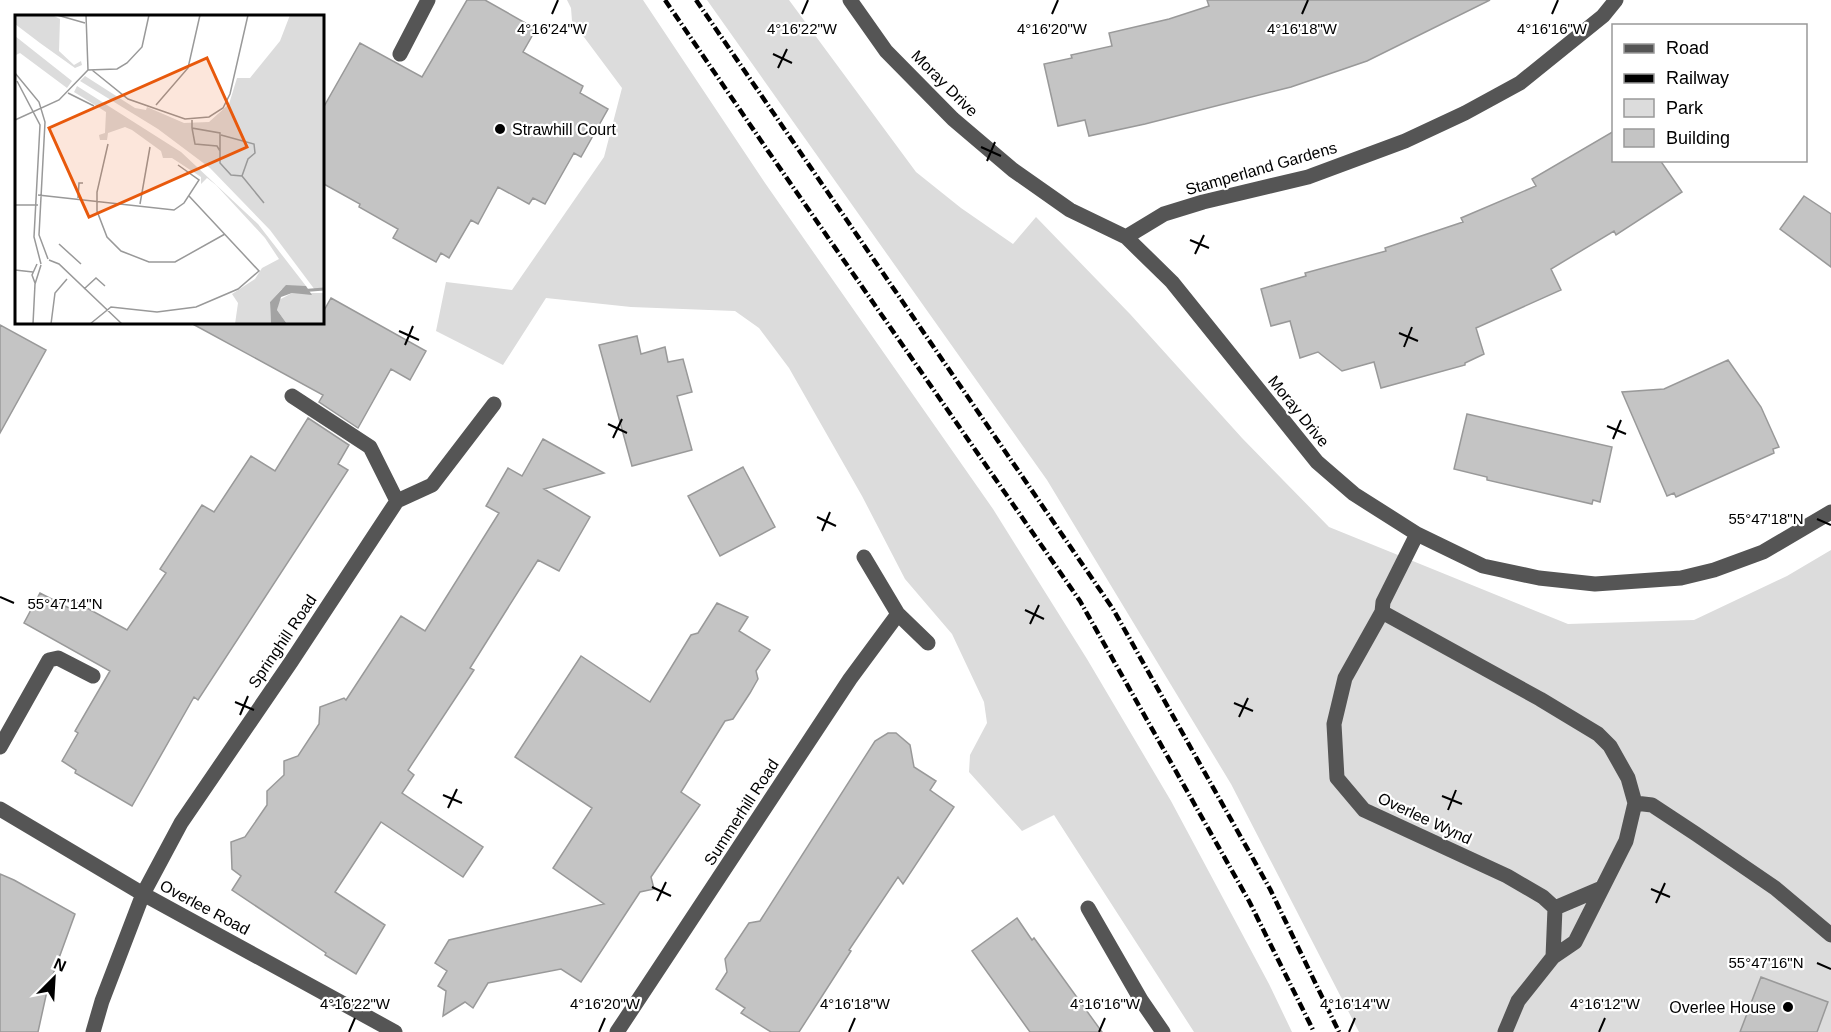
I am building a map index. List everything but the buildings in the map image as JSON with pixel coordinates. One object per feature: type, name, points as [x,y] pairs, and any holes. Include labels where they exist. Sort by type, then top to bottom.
[{"type":"street","points":[[400,54],[429,0]]},
{"type":"street","name":"Moray Drive","points":[[850,0],[886,51],[953,119],[1013,170],[1070,210],[1126,237],[1172,282],[1317,462],[1354,494],[1417,534],[1483,566],[1539,578],[1595,584],[1681,578],[1714,570],[1763,552],[1831,512]]},
{"type":"street","name":"Stamperland Gardens","points":[[1126,237],[1164,214],[1203,202],[1308,177],[1405,141],[1465,113],[1520,83],[1603,16],[1616,0]]},
{"type":"street","points":[[292,396],[370,447],[397,501],[432,486],[494,404]]},
{"type":"street","name":"Springhill Road","points":[[93,1032],[143,894],[181,823],[397,501]]},
{"type":"street","name":"Overlee Wynd","points":[[1417,534],[1383,602],[1382,612],[1345,678],[1334,724],[1337,778],[1364,810],[1507,876],[1543,897],[1555,908]]},
{"type":"street","points":[[864,556],[898,614],[928,643]]},
{"type":"street","points":[[1382,612],[1540,699],[1598,734],[1610,746],[1628,778],[1635,803],[1626,841],[1575,942],[1553,957],[1518,1001],[1505,1032]]},
{"type":"street","name":"Summerhill Road","points":[[617,1032],[849,679],[898,614]]},
{"type":"street","points":[[0,747],[49,660],[58,658],[93,676]]},
{"type":"street","points":[[1635,803],[1652,805],[1696,834],[1775,888],[1831,935]]},
{"type":"street","name":"Overlee Road","points":[[0,809],[143,894],[395,1032]]},
{"type":"street","points":[[1553,957],[1555,908],[1602,888]]},
{"type":"street","points":[[1088,908],[1141,1000],[1163,1032]]},
{"type":"green space","points":[[567,0],[643,0],[765,183],[993,509],[1087,659],[1171,801],[1269,984],[1292,1032],[1194,1032],[1054,815],[1022,831],[969,772],[970,755],[987,723],[984,702],[952,634],[905,579],[862,496],[789,368],[759,328],[735,311],[631,307],[546,298],[503,365],[436,331],[446,282],[512,290],[604,157],[622,88],[572,21],[571,8]]},
{"type":"green space","points":[[707,0],[789,0],[916,172],[961,208],[1013,244],[1036,217],[1130,314],[1242,438],[1329,527],[1568,624],[1694,620],[1787,576],[1831,550],[1831,1032],[1359,1032],[1231,784],[1047,480]]},
{"type":"railway","points":[[665,0],[1080,601],[1249,901],[1314,1032]]},
{"type":"railway","points":[[696,0],[1113,609],[1270,889],[1339,1032]]},
{"type":"place","name":"Strawhill Court","points":[[500,129]]},
{"type":"place","name":"Overlee House","points":[[1788,1007]]}]
